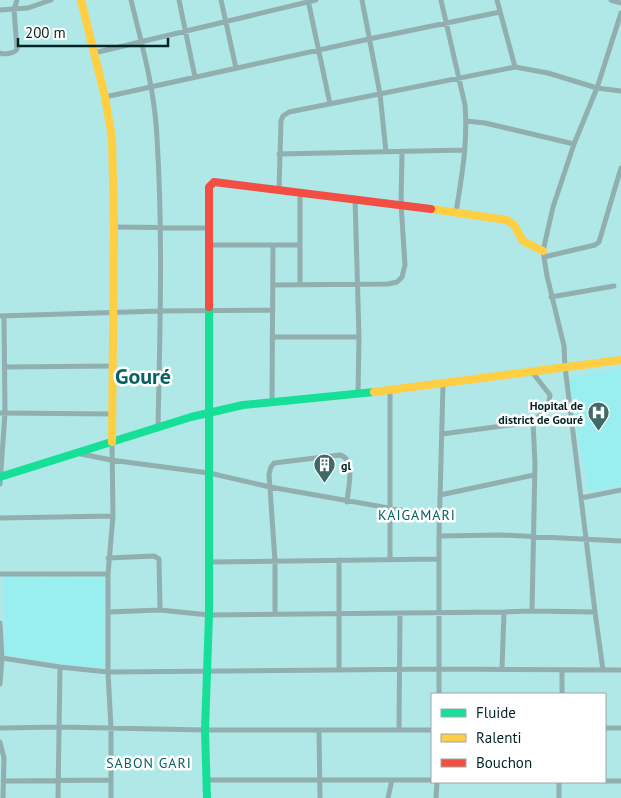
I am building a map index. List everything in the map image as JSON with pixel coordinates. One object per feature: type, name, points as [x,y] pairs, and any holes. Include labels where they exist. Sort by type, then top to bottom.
[{"type":"main road","points":[[82,0],[105,98],[112,138],[114,227],[112,442]]},
{"type":"main road","points":[[206,798],[205,730],[209,615],[210,473],[208,412],[209,187],[214,182],[279,189],[401,204],[511,222],[523,241],[544,254]]},
{"type":"main road","points":[[0,479],[76,452],[158,427],[208,412],[243,405],[443,384],[621,360]]},
{"type":"street","points":[[0,52],[3,54],[17,50],[14,10],[17,0]]},
{"type":"street","points":[[0,10],[28,8],[51,0]]},
{"type":"street","points":[[131,0],[151,87],[157,137],[160,228],[158,427]]},
{"type":"street","points":[[179,0],[195,77]]},
{"type":"street","points":[[221,0],[236,68]]},
{"type":"street","points":[[94,53],[316,0]]},
{"type":"street","points":[[362,0],[380,94],[386,152]]},
{"type":"street","points":[[441,0],[465,104],[465,150],[456,212]]},
{"type":"street","points":[[497,0],[515,67]]},
{"type":"street","points":[[611,0],[621,3]]},
{"type":"street","points":[[308,1],[330,104]]},
{"type":"street","points":[[105,98],[318,50],[500,12]]},
{"type":"street","points":[[603,670],[585,539],[562,336],[551,297],[544,254],[553,207],[574,144],[597,88],[621,14]]},
{"type":"street","points":[[279,189],[281,121],[283,116],[289,112],[515,67],[540,71],[597,88],[621,91]]},
{"type":"street","points":[[466,121],[485,123],[574,144]]},
{"type":"street","points":[[279,154],[465,150]]},
{"type":"street","points":[[273,285],[388,284],[397,282],[402,277],[405,265],[401,204],[402,152]]},
{"type":"street","points":[[544,254],[599,242],[621,168]]},
{"type":"street","points":[[300,192],[300,284]]},
{"type":"street","points":[[355,198],[359,337],[358,394]]},
{"type":"street","points":[[114,227],[209,228]]},
{"type":"street","points":[[209,245],[300,244]]},
{"type":"street","points":[[272,402],[273,245]]},
{"type":"street","points":[[551,297],[614,286]]},
{"type":"street","points":[[0,479],[5,367],[2,316],[160,311],[273,310]]},
{"type":"street","points":[[272,337],[359,337]]},
{"type":"street","points":[[5,367],[114,366]]},
{"type":"street","points":[[442,434],[533,422],[548,407],[550,395],[532,372]]},
{"type":"street","points":[[159,384],[166,384]]},
{"type":"street","points":[[439,693],[438,559],[443,384]]},
{"type":"street","points":[[390,390],[390,559]]},
{"type":"street","points":[[3,413],[113,414]]},
{"type":"street","points":[[532,611],[533,422]]},
{"type":"street","points":[[111,798],[108,558],[113,516],[112,442]]},
{"type":"street","points":[[76,452],[111,460],[210,473],[347,502],[440,516]]},
{"type":"street","points":[[275,614],[275,561],[270,467],[274,463],[344,456],[348,460],[349,467],[347,502]]},
{"type":"street","points":[[440,496],[534,475]]},
{"type":"street","points":[[581,498],[621,490]]},
{"type":"street","points":[[0,518],[113,516]]},
{"type":"street","points":[[439,536],[484,535],[621,541]]},
{"type":"street","points":[[108,558],[154,556],[159,559],[160,610]]},
{"type":"street","points":[[209,562],[438,559]]},
{"type":"street","points":[[339,560],[339,670]]},
{"type":"street","points":[[0,574],[108,574]]},
{"type":"street","points":[[108,612],[160,610],[209,615],[595,612]]},
{"type":"street","points":[[502,669],[504,612]]},
{"type":"street","points":[[399,730],[400,613]]},
{"type":"street","points":[[0,623],[2,658],[0,684]]},
{"type":"street","points":[[2,658],[108,672],[439,669],[621,670]]},
{"type":"street","points":[[58,798],[60,667]]},
{"type":"street","points":[[562,670],[562,693]]},
{"type":"street","points":[[0,728],[431,730]]},
{"type":"street","points":[[606,728],[621,728]]},
{"type":"street","points":[[319,730],[320,798]]},
{"type":"street","points":[[0,742],[3,798]]},
{"type":"street","points":[[3,781],[111,780]]},
{"type":"street","points":[[206,780],[431,780]]},
{"type":"street","points":[[388,798],[392,780]]},
{"type":"street","points":[[606,781],[621,781]]},
{"type":"street","points":[[436,798],[437,783]]},
{"type":"street","points":[[558,798],[559,783]]},
{"type":"shaded area","name":"Hopital de district de Gouré","points":[[621,368],[621,485],[589,491],[567,378]]},
{"type":"shaded area","points":[[4,576],[105,578],[104,668],[59,664],[5,655]]},
{"type":"traffic: fast","points":[[207,798],[205,730],[209,615],[209,307]]},
{"type":"traffic: fast","points":[[0,477],[191,417],[243,405],[374,392]]},
{"type":"traffic: slow","points":[[81,0],[105,97],[112,138],[114,227],[112,442]]},
{"type":"traffic: slow","points":[[431,209],[507,220],[514,225],[523,241],[543,251]]},
{"type":"traffic: slow","points":[[374,392],[621,360]]},
{"type":"traffic: jam","points":[[209,307],[209,187],[214,182],[431,209]]},
{"type":"place","name":"Hopital de district de Gouré","points":[[599,431]]},
{"type":"place","name":"gl","points":[[325,484]]},
{"type":"district","name":"Gouré","points":[[143,376]]},
{"type":"district","name":"KAIGAMARI","points":[[417,515]]},
{"type":"district","name":"SABON GARI","points":[[149,763]]}]
